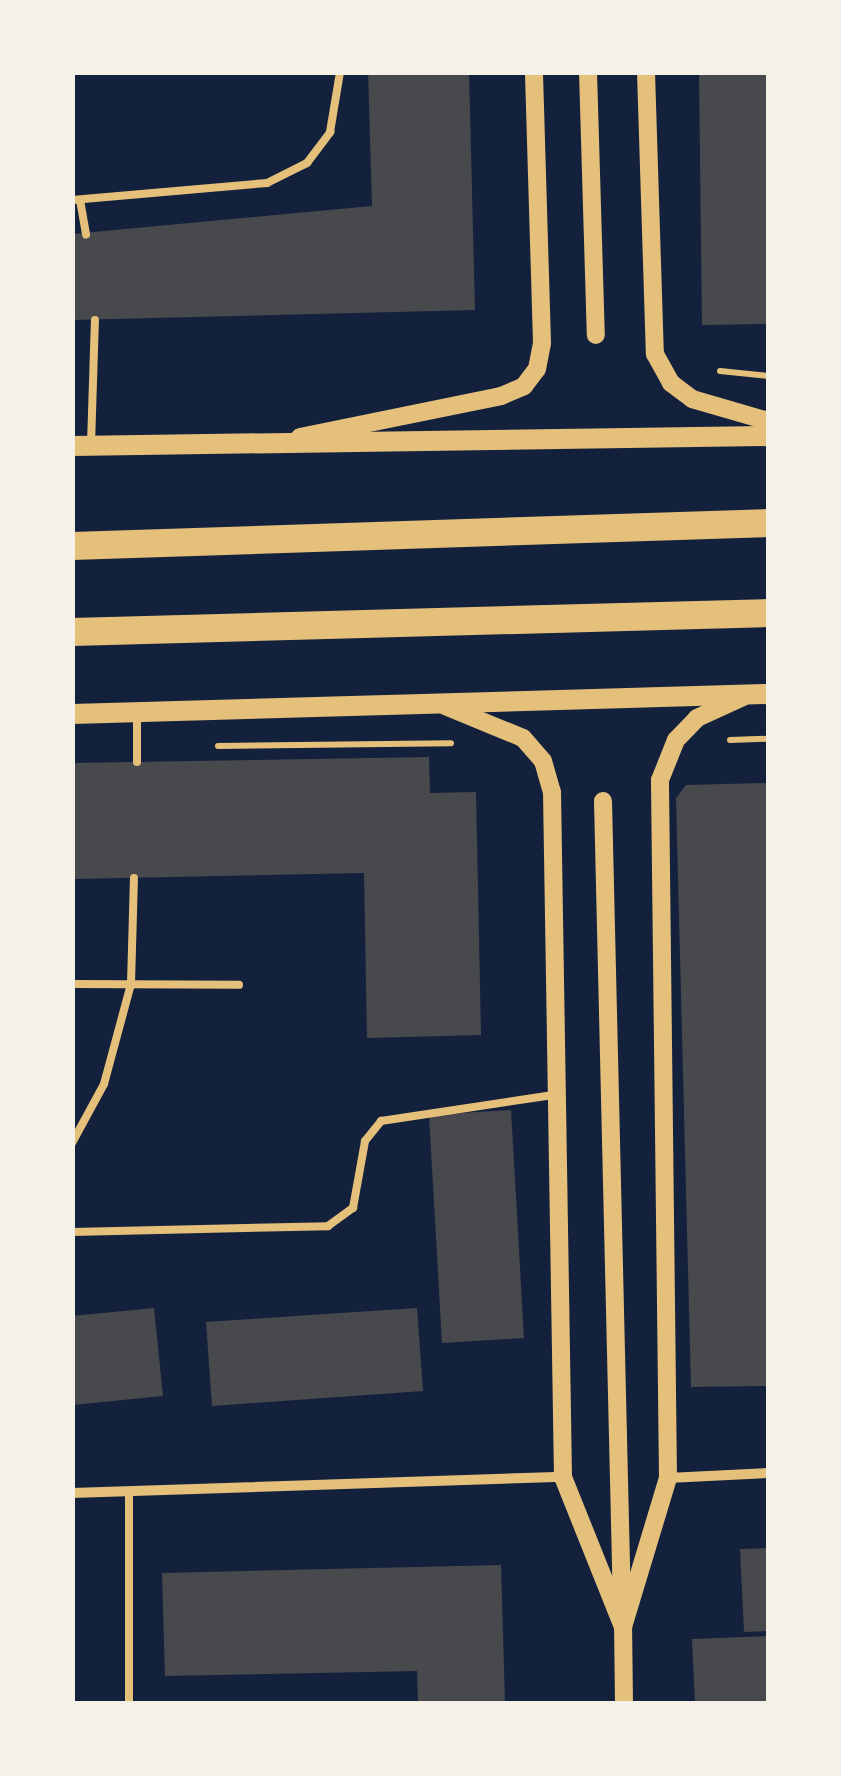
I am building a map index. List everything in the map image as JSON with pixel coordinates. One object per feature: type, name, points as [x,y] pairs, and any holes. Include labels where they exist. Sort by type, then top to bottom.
[{"type":"highway","points":[[72,546],[768,523]]},
{"type":"highway","points":[[72,632],[768,613]]},
{"type":"main road","points":[[82,445],[768,436]]},
{"type":"main road","points":[[72,714],[759,694]]},
{"type":"street","points":[[285,440],[501,396],[524,386],[538,369],[542,343],[534,72]]},
{"type":"street","points":[[588,72],[596,335]]},
{"type":"street","points":[[646,72],[655,354],[671,383],[692,399],[768,421]]},
{"type":"street","points":[[622,1627],[668,1478],[660,780],[676,740],[697,718],[759,694]]},
{"type":"street","points":[[440,704],[498,724],[543,761],[552,792],[553,1096],[562,1477],[622,1627]]},
{"type":"street","points":[[604,801],[624,1704]]},
{"type":"street","points":[[668,1478],[768,1473]]},
{"type":"street","points":[[72,1493],[562,1477]]},
{"type":"lane","points":[[86,234],[76,200],[267,183],[306,163],[330,132],[340,72]]},
{"type":"lane","points":[[82,445],[96,320]]},
{"type":"lane","points":[[136,762],[138,712]]},
{"type":"lane","points":[[72,1143],[104,1084],[131,984],[134,878]]},
{"type":"lane","points":[[72,984],[238,985]]},
{"type":"lane","points":[[72,1232],[328,1226],[360,1194],[365,1141],[380,1121],[553,1096]]},
{"type":"lane","points":[[129,1492],[129,1704]]},
{"type":"path","points":[[715,371],[768,376]]},
{"type":"path","points":[[212,746],[459,743]]},
{"type":"building","points":[[368,72],[469,72],[475,310],[72,320],[72,234],[372,206]]},
{"type":"building","points":[[699,72],[768,72],[768,324],[702,325]]},
{"type":"building","points":[[429,757],[430,793],[476,792],[481,1035],[367,1038],[364,873],[72,879],[72,763]]},
{"type":"building","points":[[768,783],[768,1386],[691,1387],[676,798],[686,785]]},
{"type":"building","points":[[511,1110],[524,1338],[442,1343],[429,1115]]},
{"type":"building","points":[[154,1308],[163,1396],[72,1405],[72,1316]]},
{"type":"building","points":[[417,1308],[423,1391],[212,1406],[206,1322]]},
{"type":"building","points":[[768,1548],[768,1631],[744,1632],[740,1549]]},
{"type":"building","points":[[501,1565],[505,1704],[418,1704],[417,1671],[165,1676],[162,1573]]},
{"type":"building","points":[[768,1636],[768,1704],[695,1704],[692,1639]]}]
